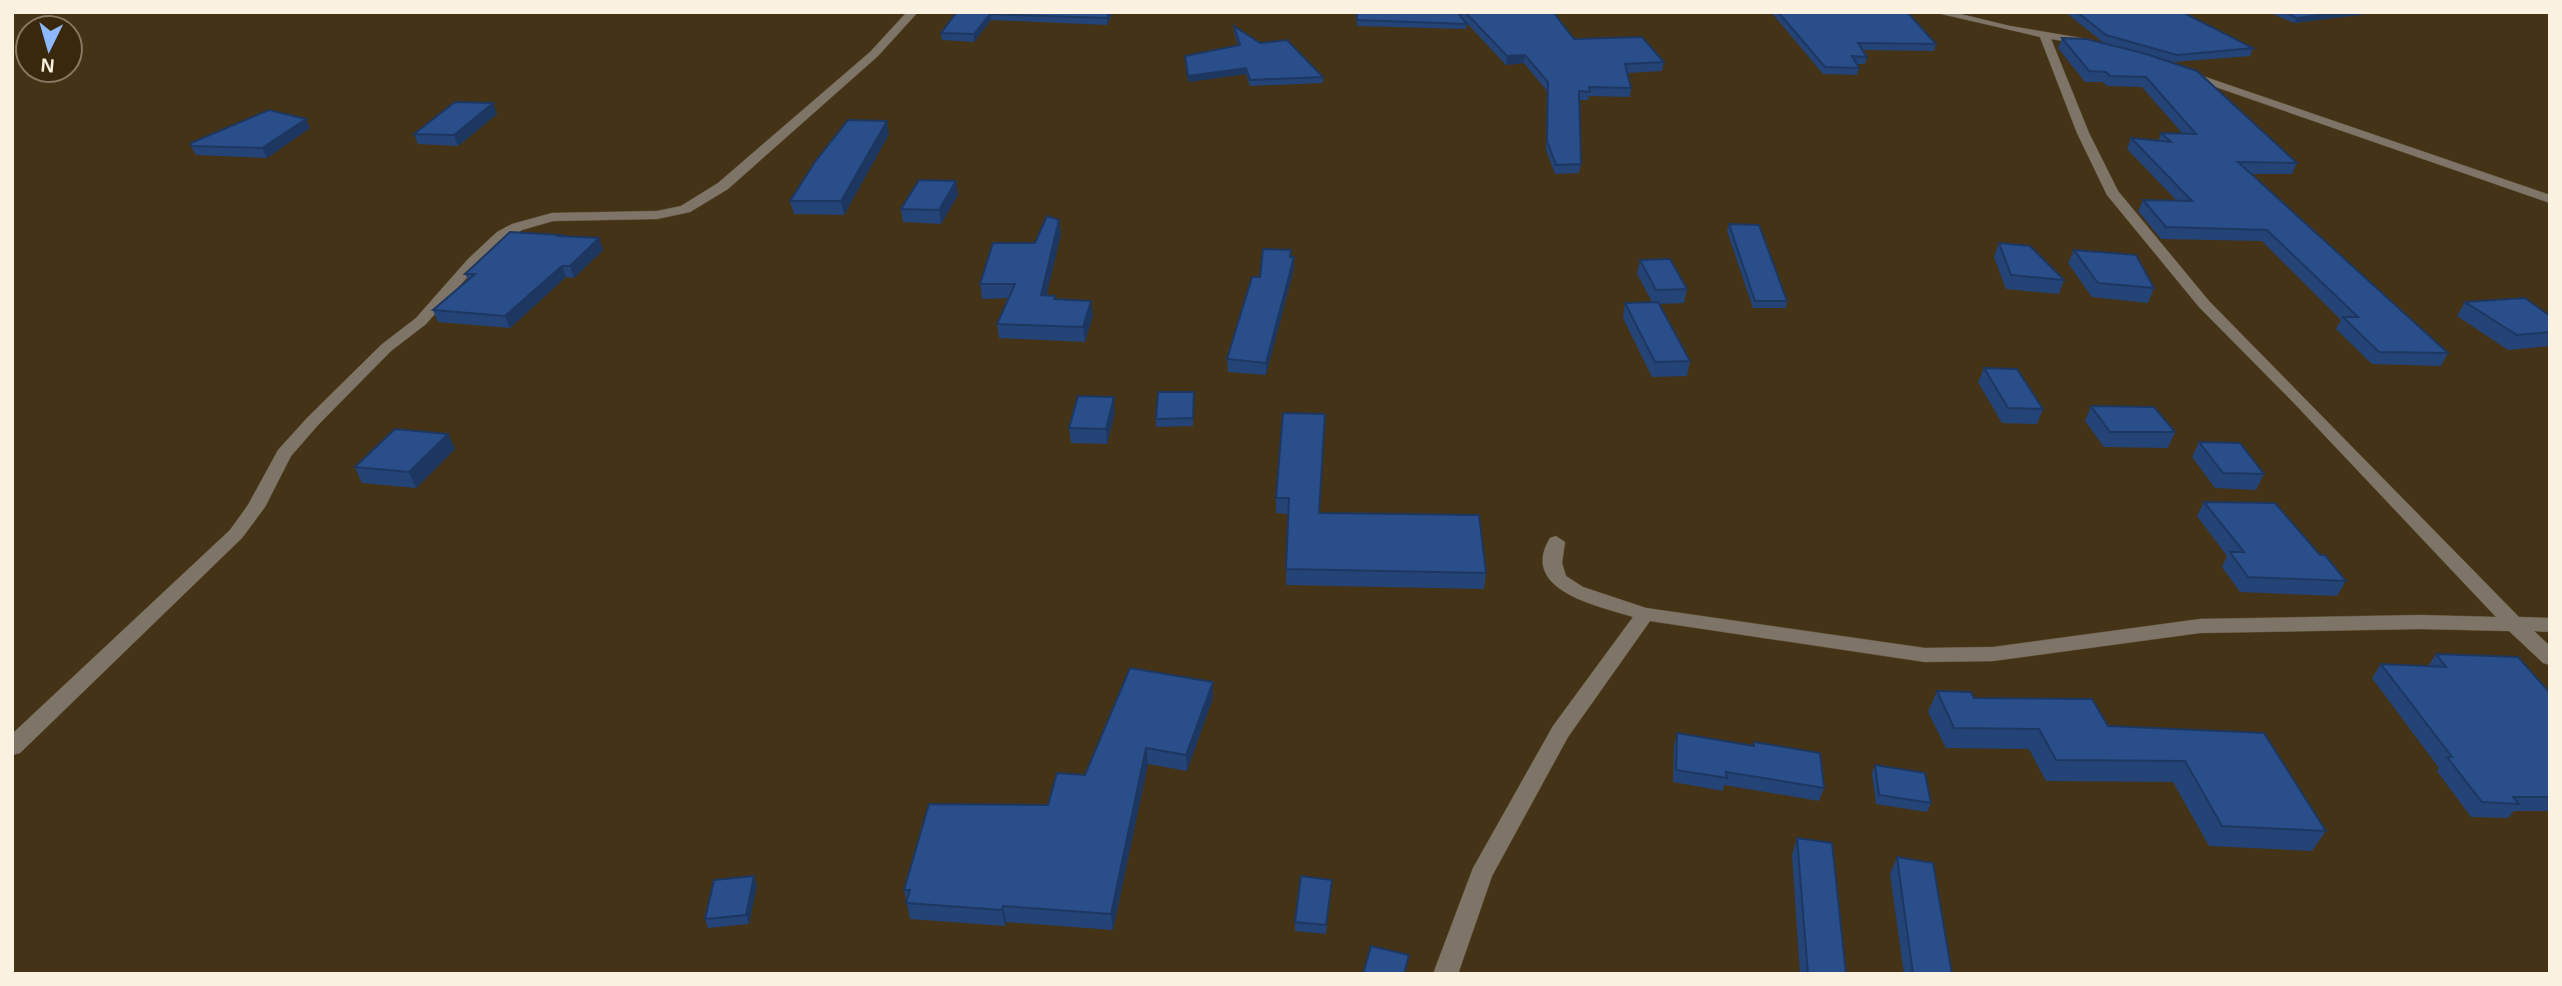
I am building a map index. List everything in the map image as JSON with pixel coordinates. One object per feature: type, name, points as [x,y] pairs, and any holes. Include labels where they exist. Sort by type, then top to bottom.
[{"type":"street","points":[[12,747],[236,534],[256,507],[284,454],[386,348],[421,321],[491,244],[517,227],[552,217],[657,215],[685,209],[723,186],[874,54],[913,12]]},
{"type":"street","points":[[1938,12],[2098,44]]},
{"type":"street","points":[[2044,34],[2083,133],[2112,192],[2204,304],[2550,658]]},
{"type":"street","points":[[2178,70],[2550,200]]},
{"type":"street","points":[[1556,542],[1553,563],[1558,579],[1577,592],[1645,614],[1925,655],[1993,654],[2200,626],[2512,622],[2550,625]]},
{"type":"street","points":[[1445,974],[1481,875],[1560,732],[1645,614]]},
{"type":"building","points":[[957,12],[1109,12],[1107,18],[990,14],[974,34],[941,33]]},
{"type":"building","points":[[1357,12],[1457,12],[1467,24],[1357,20]]},
{"type":"building","points":[[1465,12],[1553,12],[1574,39],[1642,37],[1664,62],[1625,64],[1631,88],[1589,87],[1590,92],[1579,91],[1581,164],[1556,165],[1547,141],[1548,82],[1525,55],[1507,56]]},
{"type":"building","points":[[1778,12],[1907,12],[1936,44],[1858,43],[1867,57],[1852,56],[1859,68],[1825,67]]},
{"type":"building","points":[[2077,12],[2182,12],[2253,48],[2177,55],[2106,35]]},
{"type":"building","points":[[2284,12],[2339,12],[2297,18]]},
{"type":"building","points":[[1234,26],[1260,43],[1287,40],[1323,77],[1250,80],[1246,68],[1188,76],[1185,56],[1240,45]]},
{"type":"building","points":[[2062,38],[2086,39],[2143,53],[2197,71],[2297,163],[2238,162],[2448,353],[2379,352],[2343,317],[2358,317],[2267,230],[2166,227],[2143,200],[2192,201],[2131,138],[2171,142],[2161,133],[2196,134],[2146,77],[2110,76],[2106,72],[2089,71]]},
{"type":"building","points":[[455,102],[493,103],[454,135],[414,134]]},
{"type":"building","points":[[269,110],[306,119],[262,148],[191,146],[191,143]]},
{"type":"building","points":[[848,120],[887,121],[841,201],[790,201],[815,162]]},
{"type":"building","points":[[919,180],[956,181],[939,210],[901,209]]},
{"type":"building","points":[[1047,216],[1059,220],[1041,295],[1055,296],[1054,299],[1091,301],[1083,327],[997,324],[1015,284],[980,284],[993,243],[1035,243]]},
{"type":"building","points":[[1729,224],[1759,225],[1787,301],[1755,301]]},
{"type":"building","points":[[510,232],[599,238],[570,266],[562,266],[505,316],[433,310],[475,274],[465,274]]},
{"type":"building","points":[[1999,243],[2030,246],[2064,280],[2011,275]]},
{"type":"building","points":[[1263,249],[1291,250],[1290,257],[1294,257],[1266,363],[1227,359],[1252,277],[1260,277]]},
{"type":"building","points":[[2074,250],[2136,255],[2154,288],[2098,283]]},
{"type":"building","points":[[1670,259],[1687,289],[1656,290],[1640,260]]},
{"type":"building","points":[[2525,298],[2550,316],[2550,332],[2517,335],[2465,302]]},
{"type":"building","points":[[1658,302],[1690,361],[1655,362],[1625,303]]},
{"type":"building","points":[[1984,368],[2017,369],[2043,409],[2008,408]]},
{"type":"building","points":[[1158,392],[1194,392],[1193,418],[1156,419]]},
{"type":"building","points":[[1078,396],[1114,397],[1106,429],[1069,428]]},
{"type":"building","points":[[2091,406],[2154,407],[2175,432],[2110,432]]},
{"type":"building","points":[[1283,413],[1325,414],[1319,513],[1479,515],[1486,573],[1286,569],[1289,498],[1276,498]]},
{"type":"building","points":[[395,429],[448,434],[409,472],[355,467]]},
{"type":"building","points":[[2199,442],[2240,443],[2264,474],[2223,473]]},
{"type":"building","points":[[2204,502],[2275,503],[2346,581],[2248,577],[2230,552],[2244,552]]},
{"type":"building","points":[[2436,654],[2518,657],[2550,693],[2550,797],[2513,797],[2519,804],[2482,802],[2447,757],[2452,757],[2381,664],[2446,667]]},
{"type":"building","points":[[1130,668],[1213,682],[1186,755],[1146,748],[1111,914],[1003,906],[1002,910],[906,903],[910,890],[904,890],[929,804],[1048,805],[1057,773],[1085,775]]},
{"type":"building","points":[[1937,691],[1971,692],[1974,698],[2092,699],[2108,726],[2264,733],[2326,831],[2222,826],[2185,761],[2056,760],[2039,729],[1954,728]]},
{"type":"building","points":[[1677,733],[1754,746],[1754,742],[1820,753],[1824,788],[1726,772],[1727,778],[1676,770]]},
{"type":"building","points":[[1875,765],[1925,773],[1931,803],[1879,795]]},
{"type":"building","points":[[1797,838],[1832,843],[1846,974],[1808,974]]},
{"type":"building","points":[[1897,857],[1933,863],[1952,974],[1913,974]]},
{"type":"building","points":[[754,876],[746,915],[705,919],[714,880]]},
{"type":"building","points":[[1301,876],[1332,880],[1326,925],[1295,922]]},
{"type":"building","points":[[1371,946],[1409,955],[1404,974],[1363,974]]}]
